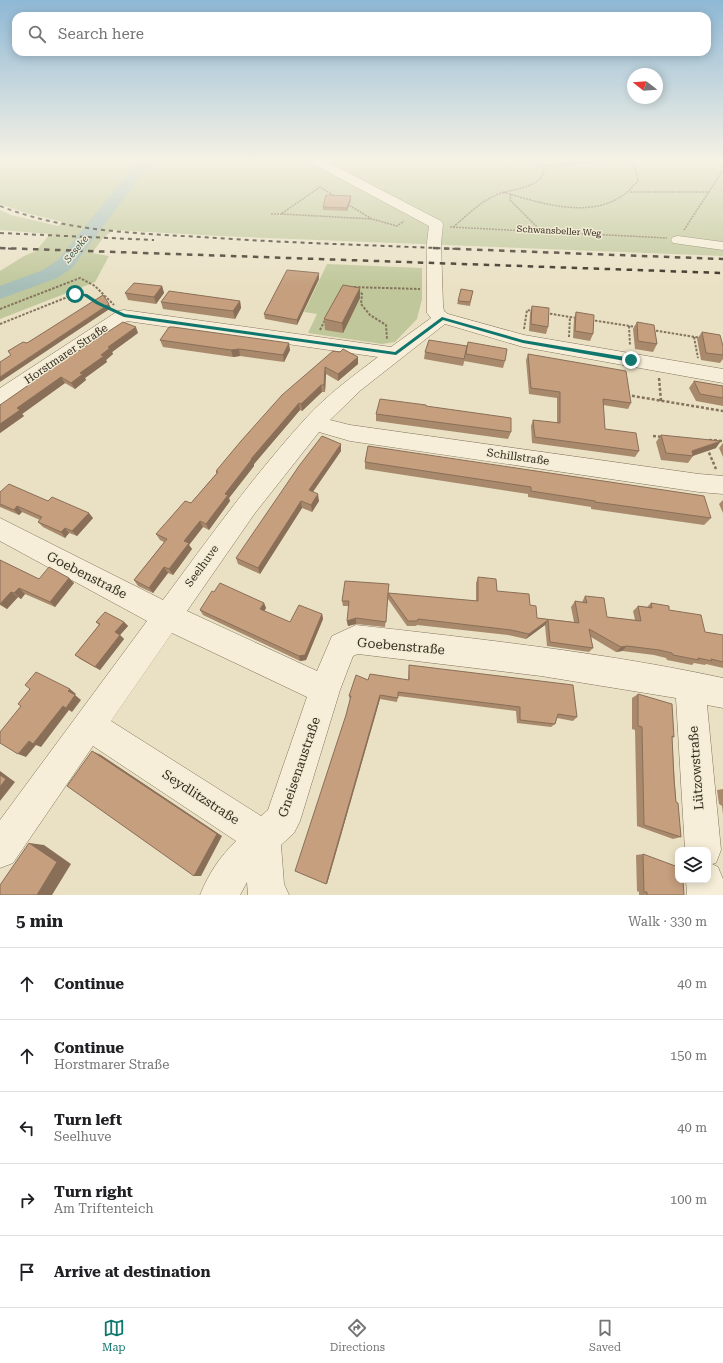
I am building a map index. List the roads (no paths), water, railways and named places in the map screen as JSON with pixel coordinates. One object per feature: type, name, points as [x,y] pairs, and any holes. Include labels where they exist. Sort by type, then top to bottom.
[{"type":"street","points":[[395,202],[436,224],[434,243],[436,313],[442,318],[523,341],[712,374]]},
{"type":"street","points":[[678,240],[723,246]]},
{"type":"street","name":"Horstmarer Straße","points":[[0,398],[124,315],[390,353]]},
{"type":"street","name":"Seelhuve","points":[[0,850],[246,506],[314,423],[390,353],[442,318]]},
{"type":"street","name":"Schillstraße","points":[[314,423],[350,434],[692,482],[723,484]]},
{"type":"street","name":"Goebenstraße","points":[[0,529],[166,616],[326,690],[342,646],[356,639],[561,664],[690,685],[723,693]]},
{"type":"street","name":"Lützowstraße","points":[[690,685],[703,847]]},
{"type":"street","name":"Gneisenaustraße","points":[[219,895],[233,870],[263,838],[282,821],[326,690]]},
{"type":"street","name":"Seydlitzstraße","points":[[89,725],[263,838]]},
{"type":"street","points":[[263,838],[266,893],[270,895]]},
{"type":"street","points":[[705,883],[706,895]]},
{"type":"waterway","name":"Seseke","points":[[0,293],[50,274],[65,264],[113,202]]},
{"type":"railway","points":[[0,206],[49,221],[73,226],[124,232],[264,241],[442,248]]},
{"type":"railway","points":[[0,233],[154,240]]},
{"type":"railway","points":[[16,249],[0,248],[723,273]]},
{"type":"railway","points":[[433,248],[442,248]]},
{"type":"railway","points":[[442,248],[723,259]]},
{"type":"railway","points":[[442,248],[458,249]]}]
